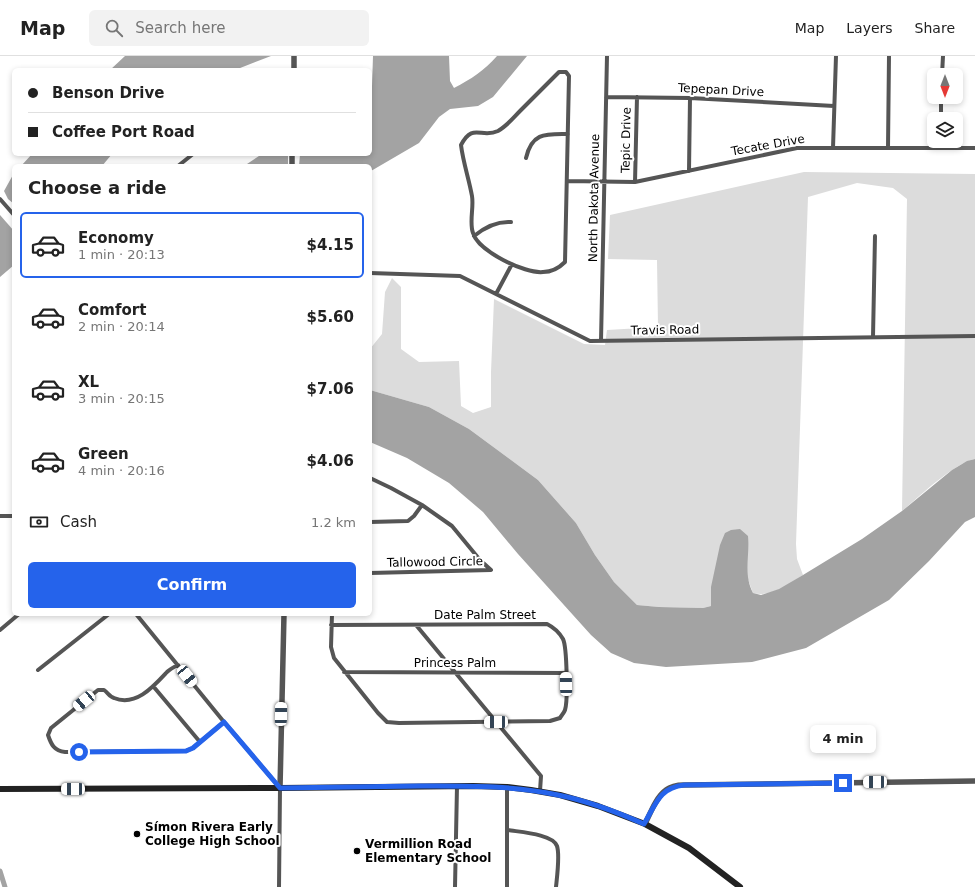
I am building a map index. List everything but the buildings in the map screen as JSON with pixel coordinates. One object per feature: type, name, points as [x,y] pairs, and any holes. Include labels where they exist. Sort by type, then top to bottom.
[{"type":"main road","points":[[0,789],[457,786],[507,787],[540,791],[598,806],[644,824],[689,848],[740,887]]},
{"type":"street","points":[[294,56],[294,68]]},
{"type":"street","name":"North Dakota Avenue","points":[[601,340],[607,56]]},
{"type":"street","points":[[833,148],[836,56]]},
{"type":"street","points":[[888,148],[889,56]]},
{"type":"street","points":[[942,68],[943,56]]},
{"type":"street","points":[[559,72],[566,72],[569,76],[567,180],[565,262],[554,270],[532,272],[493,254],[474,236],[472,224],[472,198],[461,145],[465,137],[472,132],[486,133],[497,131],[507,124],[559,72]]},
{"type":"street","name":"Tepepan Drive","points":[[606,97],[690,98],[834,106]]},
{"type":"street","name":"Tepic Drive","points":[[635,182],[636,97]]},
{"type":"street","points":[[689,171],[690,98]]},
{"type":"street","points":[[526,158],[528,151],[535,140],[541,135],[568,134]]},
{"type":"street","name":"Tecate Drive","points":[[567,180],[635,182],[797,148],[927,148]]},
{"type":"street","name":"Tecate Drive","points":[[963,148],[975,148]]},
{"type":"street","points":[[180,164],[190,156]]},
{"type":"street","points":[[0,199],[12,212]]},
{"type":"street","points":[[474,236],[483,229],[495,224],[511,222]]},
{"type":"street","points":[[873,337],[875,236]]},
{"type":"street","points":[[496,294],[512,264]]},
{"type":"street","name":"Travis Road","points":[[372,273],[460,276],[590,340],[975,336]]},
{"type":"street","name":"Tallowood Circle","points":[[372,479],[422,505],[452,526],[480,560],[491,570],[372,573]]},
{"type":"street","points":[[372,522],[408,521],[414,516],[422,505]]},
{"type":"street","points":[[0,516],[12,516]]},
{"type":"street","points":[[0,630],[17,616]]},
{"type":"street","points":[[38,670],[106,616]]},
{"type":"street","points":[[138,616],[280,788]]},
{"type":"street","points":[[279,887],[284,616]]},
{"type":"street","points":[[332,616],[331,647],[334,658],[344,672],[387,722],[550,721],[560,718],[565,710],[566,673]]},
{"type":"street","name":"Date Palm Street","points":[[331,625],[547,624],[554,628],[563,638],[566,646],[566,673]]},
{"type":"street","points":[[416,625],[541,776],[540,791]]},
{"type":"street","points":[[178,665],[139,697],[129,700],[115,699],[104,690],[98,690],[51,728],[48,735],[50,742],[58,750],[64,752],[186,751],[193,748],[224,722]]},
{"type":"street","name":"Princess Palm","points":[[344,672],[566,673]]},
{"type":"street","points":[[153,686],[200,742]]},
{"type":"street","points":[[644,824],[660,796],[675,786],[975,781]]},
{"type":"street","points":[[455,887],[457,786]]},
{"type":"street","points":[[507,787],[507,887]]},
{"type":"street","points":[[508,830],[534,834],[554,840],[558,847],[556,887]]},
{"type":"shaded area","points":[[125,56],[271,56],[240,68],[112,68]]},
{"type":"shaded area","points":[[373,56],[449,56],[450,81],[454,88],[477,74],[497,56],[527,56],[493,97],[478,106],[450,109],[439,117],[419,143],[372,170],[372,164],[299,164],[300,156],[372,156]]},
{"type":"shaded area","points":[[30,156],[110,156],[104,164],[23,164]]},
{"type":"shaded area","points":[[259,156],[288,156],[288,164],[247,164]]},
{"type":"shaded area","points":[[804,172],[975,174],[975,459],[947,473],[902,511],[907,199],[893,188],[857,183],[808,197],[796,544],[797,559],[803,575],[773,592],[766,594],[753,593],[747,577],[747,567],[711,587],[711,606],[703,608],[637,605],[614,582],[595,555],[576,523],[538,480],[469,429],[429,407],[372,391],[372,346],[382,334],[385,292],[392,278],[401,287],[401,349],[419,362],[459,361],[461,406],[473,413],[491,407],[494,299],[584,344],[605,345],[607,330],[658,327],[657,260],[608,259],[610,215]]},
{"type":"shaded area","points":[[12,177],[12,202],[8,199],[4,191]]},
{"type":"shaded area","points":[[0,215],[12,229],[12,267],[0,277]]},
{"type":"shaded area","points":[[372,391],[429,407],[469,429],[538,480],[576,523],[595,555],[614,582],[637,605],[703,608],[711,606],[711,587],[720,545],[725,533],[731,530],[740,529],[748,536],[748,579],[753,593],[761,595],[779,589],[862,539],[902,511],[952,470],[967,461],[975,459],[975,517],[965,522],[929,561],[889,600],[806,648],[752,662],[666,667],[634,663],[611,653],[591,635],[518,554],[483,512],[449,483],[407,458],[372,443]]},
{"type":"waterway","points":[[0,871],[5,887]]},
{"type":"place","name":"Símon Rivera Early College High School","points":[[137,834]]},
{"type":"place","name":"Vermillion Road Elementary School","points":[[357,851]]},
{"type":"route","points":[[79,752],[186,751],[193,748],[224,722],[280,788],[507,787],[560,795],[598,806],[644,824],[660,796],[675,786],[843,783]]}]
